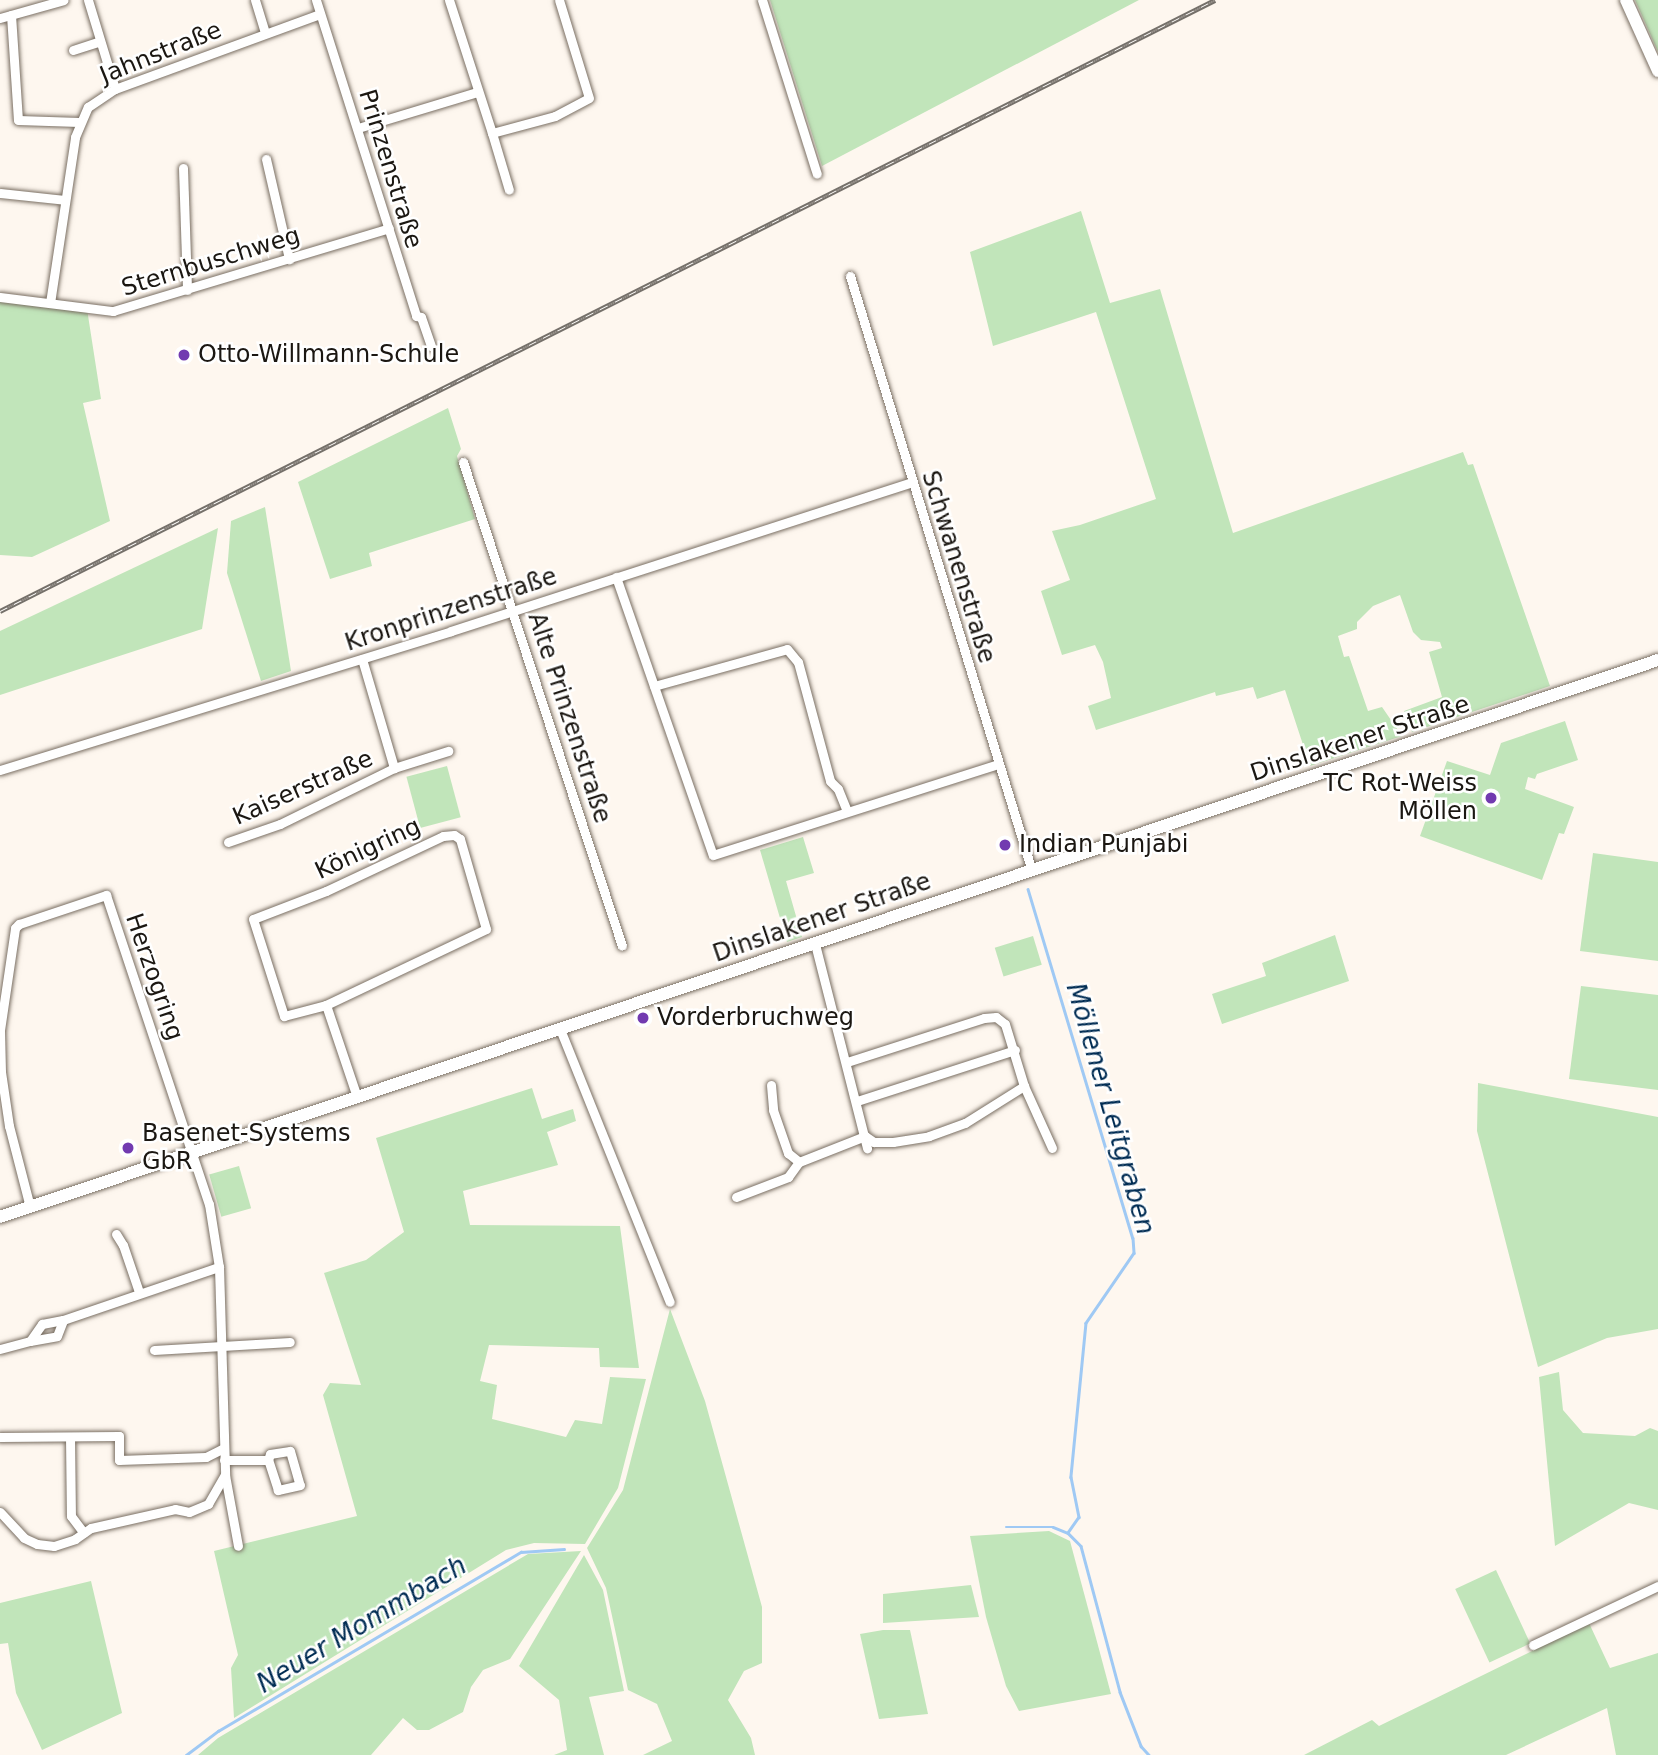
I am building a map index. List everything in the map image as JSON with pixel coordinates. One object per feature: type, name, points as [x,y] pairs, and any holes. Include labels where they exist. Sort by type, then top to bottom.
[{"type":"main road","points":[[1626,0],[1658,71]]},
{"type":"main road","name":"Dinslakener Straße","points":[[0,1217],[815,944],[1031,868],[1519,709],[1658,660]]},
{"type":"street","points":[[0,18],[64,0]]},
{"type":"street","points":[[88,0],[115,89]]},
{"type":"street","points":[[255,0],[265,33]]},
{"type":"street","name":"Prinzenstraße","points":[[316,0],[416,316],[421,317],[431,346]]},
{"type":"street","points":[[449,0],[509,190]]},
{"type":"street","points":[[492,133],[555,116],[589,98],[559,0]]},
{"type":"street","points":[[762,0],[817,174]]},
{"type":"street","name":"Jahnstraße","points":[[79,122],[88,107],[115,89],[320,14]]},
{"type":"street","points":[[11,15],[18,120],[79,122],[50,303]]},
{"type":"street","points":[[73,50],[100,41]]},
{"type":"street","points":[[358,128],[477,92]]},
{"type":"street","points":[[267,159],[289,258]]},
{"type":"street","points":[[183,168],[187,290]]},
{"type":"street","points":[[0,192],[65,200]]},
{"type":"street","name":"Sternbuschweg","points":[[0,297],[113,311],[389,228]]},
{"type":"street","name":"Schwanenstraße","points":[[850,276],[1031,868]]},
{"type":"street","name":"Alte Prinzenstraße","points":[[463,462],[622,946]]},
{"type":"street","name":"Kronprinzenstraße","points":[[0,770],[514,611],[912,482]]},
{"type":"street","points":[[617,578],[713,855],[998,764]]},
{"type":"street","points":[[654,686],[788,649],[798,662],[830,781],[838,789],[846,811]]},
{"type":"street","name":"Kaiserstraße","points":[[362,659],[394,768]]},
{"type":"street","name":"Kaiserstraße","points":[[228,842],[280,824],[394,768],[449,751]]},
{"type":"street","name":"Königring","points":[[454,835],[460,839],[486,929],[326,1005],[284,1016],[253,919],[316,895],[443,836],[454,835]]},
{"type":"street","name":"Herzogring","points":[[30,1206],[9,1126],[1,1072],[0,1030],[15,928],[19,924],[106,895],[192,1153]]},
{"type":"street","points":[[815,944],[867,1148]]},
{"type":"street","points":[[326,1005],[357,1097]]},
{"type":"street","points":[[847,1062],[984,1018],[996,1017],[1005,1024],[1024,1086],[1052,1148]]},
{"type":"street","points":[[560,1029],[670,1302]]},
{"type":"street","points":[[857,1101],[1014,1050]]},
{"type":"street","points":[[771,1085],[773,1110],[788,1153],[799,1162]]},
{"type":"street","points":[[865,1136],[874,1142],[893,1142],[929,1136],[965,1123],[1024,1086]]},
{"type":"street","points":[[736,1197],[788,1177],[799,1162],[865,1136]]},
{"type":"street","points":[[192,1153],[209,1204],[219,1266],[225,1475],[238,1546]]},
{"type":"street","points":[[116,1234],[123,1244],[139,1292]]},
{"type":"street","points":[[30,1341],[42,1324],[63,1320],[219,1266]]},
{"type":"street","points":[[0,1349],[57,1336],[63,1320]]},
{"type":"street","points":[[153,1350],[290,1342]]},
{"type":"street","points":[[0,1437],[119,1436],[120,1460],[206,1458],[224,1448]]},
{"type":"street","points":[[70,1437],[71,1516],[84,1533]]},
{"type":"street","points":[[290,1451],[300,1485],[278,1490],[268,1460],[270,1454],[290,1451]]},
{"type":"street","points":[[224,1460],[268,1460]]},
{"type":"street","points":[[0,1512],[24,1538],[37,1545],[54,1546],[92,1528],[175,1509],[189,1512],[208,1504],[225,1475]]},
{"type":"street","points":[[1533,1645],[1658,1586]]},
{"type":"green space","points":[[770,0],[1139,0],[822,166]]},
{"type":"green space","points":[[1635,0],[1658,0],[1658,52]]},
{"type":"green space","points":[[1081,211],[1110,303],[1160,289],[1233,533],[1463,452],[1468,465],[1473,464],[1550,686],[1412,732],[1404,711],[1442,697],[1429,652],[1442,648],[1440,642],[1421,640],[1413,632],[1400,595],[1373,606],[1357,622],[1357,629],[1338,636],[1344,657],[1349,656],[1368,711],[1382,707],[1402,736],[1310,766],[1285,690],[1257,699],[1253,687],[1216,696],[1215,692],[1096,730],[1088,706],[1111,698],[1103,662],[1095,645],[1062,655],[1041,591],[1070,580],[1052,531],[1080,525],[1156,499],[1096,312],[993,346],[970,252]]},
{"type":"green space","points":[[0,297],[87,309],[101,399],[83,403],[110,521],[32,557],[0,555]]},
{"type":"green space","points":[[448,408],[461,449],[457,456],[475,519],[369,553],[372,566],[330,579],[298,482]]},
{"type":"green space","points":[[265,507],[291,671],[261,681],[227,573],[231,521]]},
{"type":"green space","points":[[218,528],[202,629],[0,695],[0,631]]},
{"type":"green space","name":"TC Rot-Weiss Möllen","points":[[1565,721],[1578,760],[1537,774],[1535,779],[1528,777],[1525,789],[1574,807],[1564,834],[1559,833],[1542,880],[1420,836],[1447,761],[1490,775],[1501,743]]},
{"type":"green space","points":[[447,766],[461,817],[420,828],[406,777]]},
{"type":"green space","points":[[803,837],[814,873],[786,881],[802,937],[787,942],[760,850]]},
{"type":"green space","points":[[1593,853],[1658,862],[1658,961],[1580,951]]},
{"type":"green space","points":[[1335,935],[1349,981],[1222,1024],[1212,994],[1266,976],[1262,963]]},
{"type":"green space","points":[[1033,936],[1042,965],[1004,976],[995,948]]},
{"type":"green space","points":[[1581,986],[1658,995],[1658,1090],[1569,1079]]},
{"type":"green space","points":[[1478,1083],[1658,1117],[1658,1329],[1607,1338],[1538,1367],[1477,1131]]},
{"type":"green space","points":[[532,1088],[542,1119],[573,1109],[576,1121],[547,1132],[558,1165],[463,1191],[470,1225],[620,1226],[639,1368],[600,1367],[599,1348],[489,1345],[480,1381],[497,1385],[492,1419],[566,1437],[575,1420],[602,1424],[610,1377],[646,1379],[618,1488],[585,1544],[534,1543],[506,1550],[234,1718],[231,1668],[238,1655],[214,1551],[357,1516],[323,1395],[330,1383],[361,1385],[324,1273],[366,1260],[404,1232],[376,1138]]},
{"type":"green space","points":[[239,1166],[251,1208],[221,1217],[209,1175]]},
{"type":"green space","points":[[670,1309],[705,1401],[762,1607],[762,1663],[744,1671],[728,1700],[751,1738],[755,1755],[643,1755],[672,1741],[657,1704],[628,1690],[606,1588],[587,1548],[623,1490]]},
{"type":"green space","points":[[1559,1372],[1563,1410],[1583,1433],[1635,1436],[1650,1428],[1658,1431],[1658,1510],[1629,1503],[1555,1546],[1539,1377]]},
{"type":"green space","points":[[1049,1531],[1070,1541],[1111,1694],[1019,1711],[1006,1686],[986,1617],[970,1536]]},
{"type":"green space","points":[[581,1551],[510,1659],[483,1670],[471,1687],[463,1712],[429,1730],[417,1730],[403,1718],[371,1755],[198,1755],[218,1738],[528,1554]]},
{"type":"green space","points":[[584,1555],[603,1590],[624,1691],[589,1697],[604,1755],[554,1755],[567,1750],[559,1700],[519,1666]]},
{"type":"green space","points":[[1496,1570],[1530,1643],[1489,1662],[1455,1589]]},
{"type":"green space","points":[[91,1581],[122,1713],[42,1750],[16,1693],[8,1643],[0,1644],[0,1603]]},
{"type":"green space","points":[[971,1585],[979,1617],[883,1623],[883,1594]]},
{"type":"green space","points":[[1589,1623],[1610,1668],[1658,1653],[1658,1755],[1616,1755],[1607,1708],[1506,1755],[1304,1755],[1372,1720],[1379,1726]]},
{"type":"green space","points":[[883,1630],[910,1630],[928,1714],[879,1719],[860,1634]]},
{"type":"waterway","name":"Möllener Leitgraben","points":[[1028,889],[1133,1238],[1134,1253],[1086,1323],[1071,1477],[1079,1517],[1068,1533]]},
{"type":"waterway","name":"Möllener Leitgraben","points":[[1006,1527],[1053,1527],[1068,1533],[1081,1546],[1120,1692],[1141,1746],[1149,1755]]},
{"type":"waterway","name":"Neuer Mommbach","points":[[186,1755],[218,1731],[521,1552],[564,1549]]},
{"type":"railway","points":[[0,611],[1215,0]]},
{"type":"place","name":"Otto-Willmann-Schule","points":[[184,355]]},
{"type":"place","name":"TC Rot-Weiss Möllen","points":[[1491,798]]},
{"type":"place","name":"Indian Punjabi","points":[[1005,845]]},
{"type":"place","name":"Vorderbruchweg","points":[[643,1018]]},
{"type":"place","name":"Basenet-Systems GbR","points":[[128,1148]]}]
